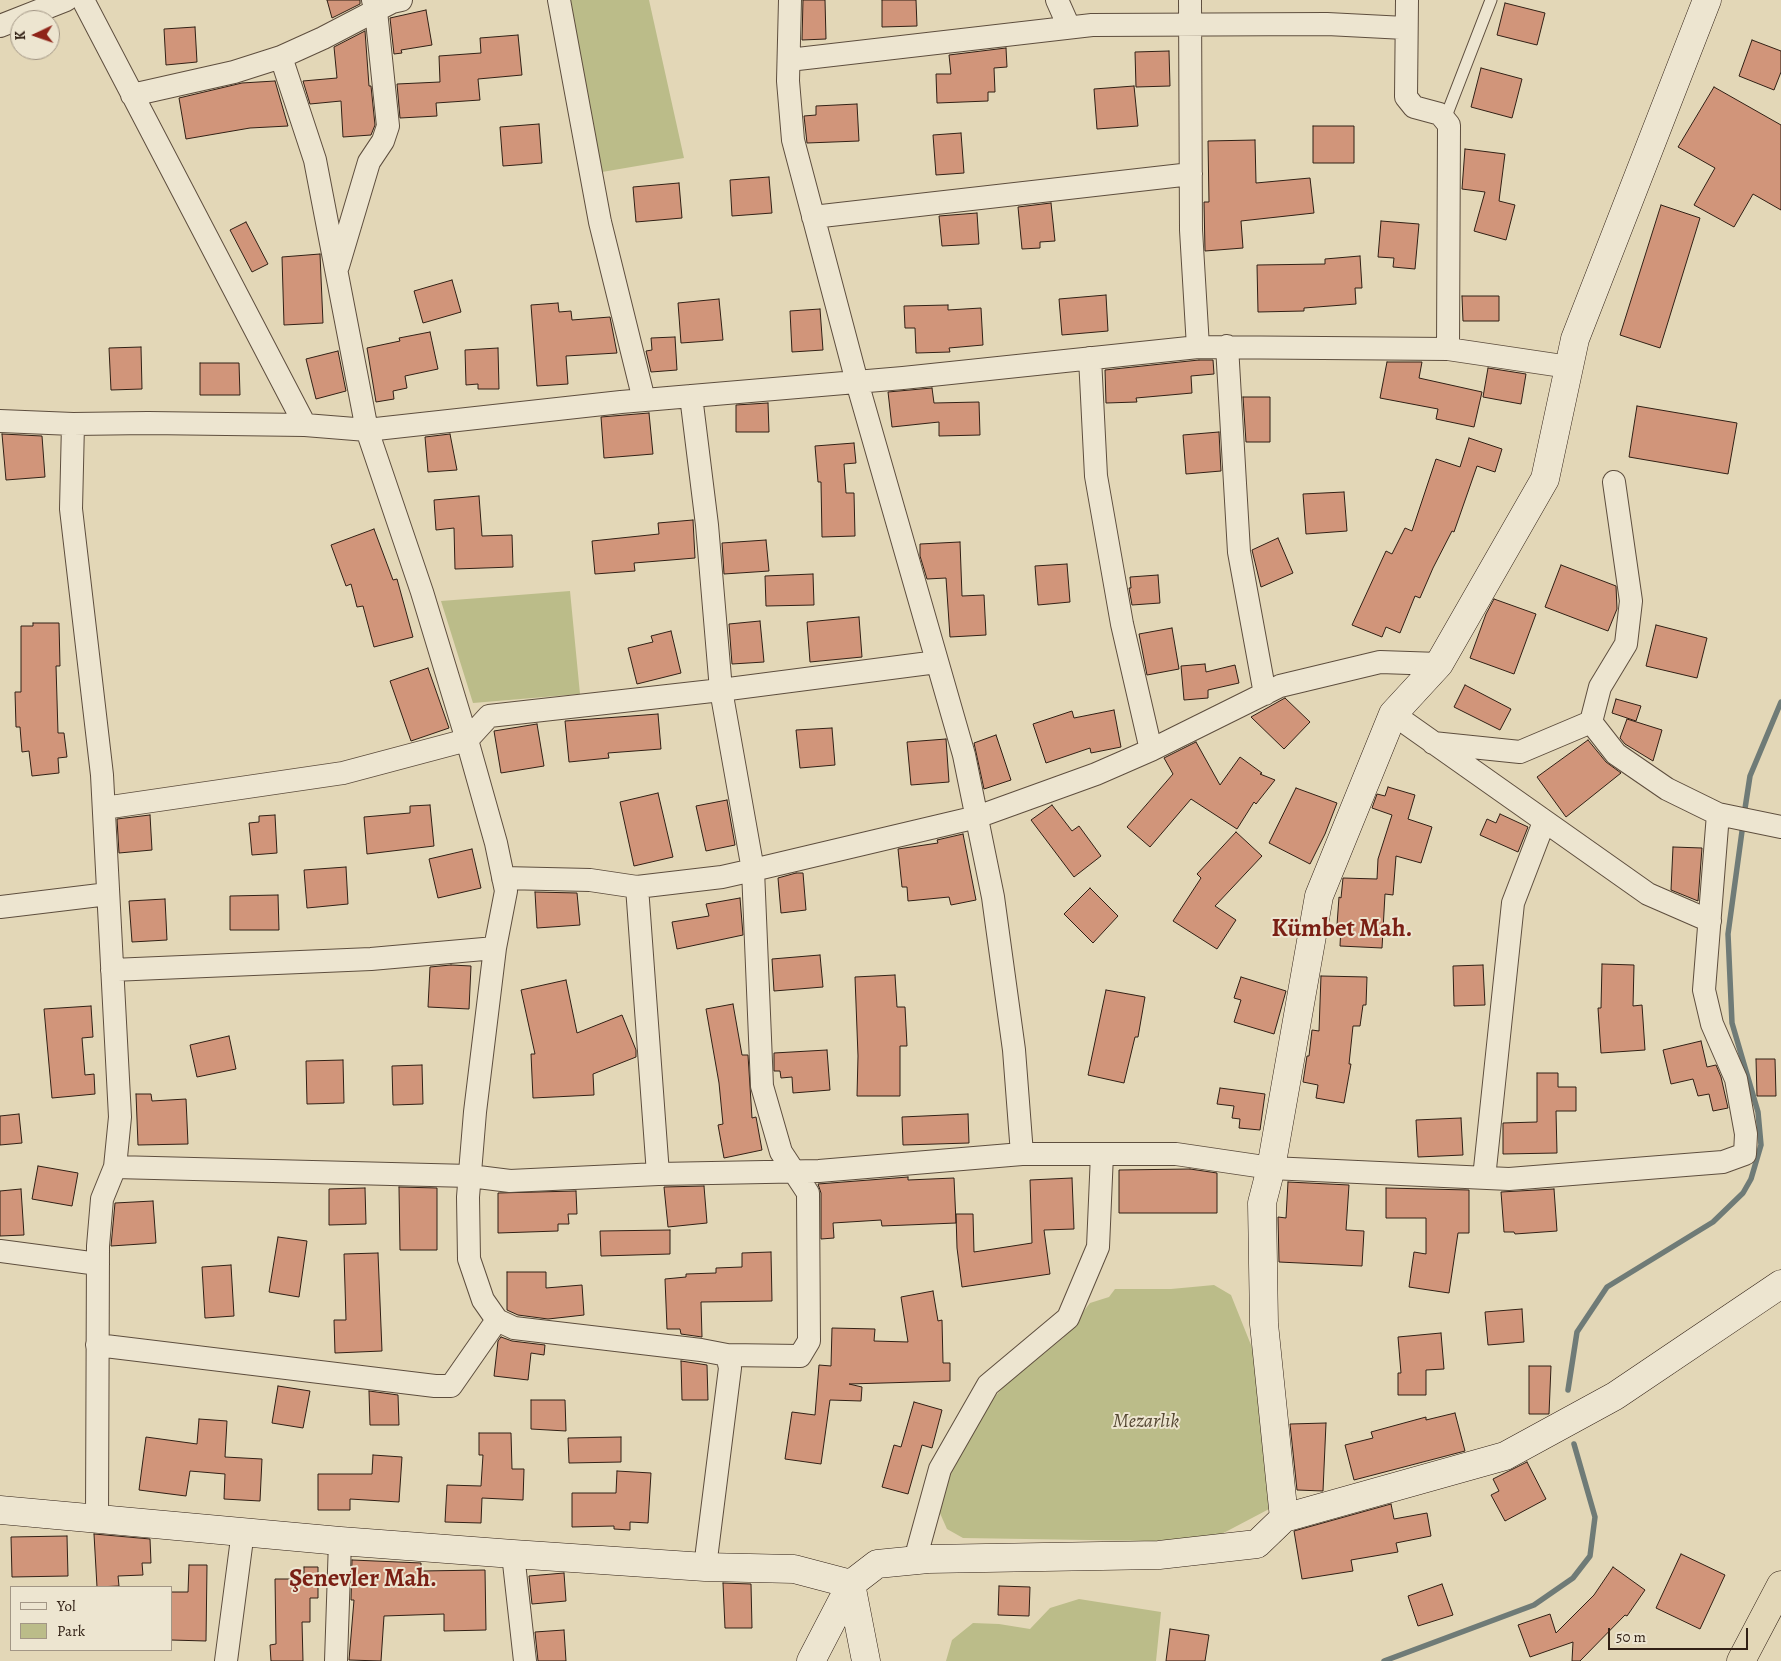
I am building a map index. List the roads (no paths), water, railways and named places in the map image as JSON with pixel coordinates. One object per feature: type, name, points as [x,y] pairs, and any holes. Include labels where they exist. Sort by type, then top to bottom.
[{"type":"highway","points":[[1741,1661],[1781,1585]]},
{"type":"street","points":[[0,26],[66,0]]},
{"type":"street","points":[[83,0],[305,425]]},
{"type":"street","points":[[132,95],[234,72],[281,57],[323,38],[374,5],[401,0]]},
{"type":"street","points":[[559,0],[600,222],[644,400]]},
{"type":"street","points":[[790,0],[789,60],[792,140],[857,382],[964,755],[993,897],[1012,1040],[1022,1154]]},
{"type":"street","points":[[1057,0],[1069,27]]},
{"type":"street","points":[[1190,0],[1191,230],[1198,347]]},
{"type":"street","points":[[1407,0],[1405,28],[1406,97],[1414,107],[1440,114],[1449,125],[1448,349]]},
{"type":"street","points":[[1284,1518],[1264,1324],[1262,1202],[1271,1168],[1319,896],[1393,714],[1439,664],[1544,479],[1575,339],[1707,0]]},
{"type":"street","points":[[337,270],[369,162],[383,141],[388,126],[374,5]]},
{"type":"street","points":[[789,60],[1092,25],[1190,23],[1405,28]]},
{"type":"street","points":[[281,57],[315,160],[366,430],[422,592],[467,740],[496,843],[506,891],[495,948],[475,1112],[470,1176],[469,1259],[483,1300],[497,1320],[514,1328],[727,1355],[800,1356],[809,1341],[808,1193],[780,1152],[762,1086],[753,870],[720,690],[708,525],[691,396]]},
{"type":"street","points":[[813,217],[1191,174]]},
{"type":"street","points":[[0,421],[73,424],[305,425],[366,430],[644,400],[857,382],[1198,347],[1227,346],[1448,349],[1569,367]]},
{"type":"street","points":[[1227,346],[1239,552],[1265,694]]},
{"type":"street","points":[[1090,358],[1096,476],[1122,624],[1151,750]]},
{"type":"street","points":[[73,424],[71,509],[104,808],[120,1117],[115,1167],[102,1199],[98,1264],[97,1520]]},
{"type":"street","points":[[1591,722],[1600,687],[1626,644],[1631,602],[1614,482]]},
{"type":"street","points":[[104,808],[343,773],[467,740],[489,716],[720,690],[938,662]]},
{"type":"street","points":[[503,878],[590,880],[637,886],[722,877],[753,870],[977,817],[1096,774],[1151,750],[1280,686],[1380,662],[1439,664]]},
{"type":"street","points":[[1393,714],[1648,894],[1710,921]]},
{"type":"street","points":[[1433,743],[1520,752],[1591,722]]},
{"type":"street","points":[[1591,722],[1616,754],[1667,789],[1725,815],[1781,827]]},
{"type":"street","points":[[115,1167],[470,1176],[510,1181],[658,1174],[793,1172],[1022,1154],[1176,1154],[1271,1168],[1509,1179],[1722,1162],[1745,1154],[1746,1134],[1736,1079],[1712,1024],[1704,990],[1710,921],[1725,815]]},
{"type":"street","points":[[1484,1178],[1513,903],[1544,822]]},
{"type":"street","points":[[637,886],[658,1174]]},
{"type":"street","points":[[0,907],[108,894]]},
{"type":"street","points":[[112,970],[371,959],[495,948]]},
{"type":"street","points":[[915,1560],[940,1468],[988,1385],[1068,1318],[1098,1247],[1102,1154]]},
{"type":"street","points":[[0,1251],[98,1264]]},
{"type":"street","points":[[811,1661],[851,1584],[877,1564],[915,1560],[1159,1555],[1257,1544],[1284,1518],[1506,1456],[1615,1396],[1781,1284]]},
{"type":"street","points":[[98,1345],[435,1386],[451,1386],[497,1320]]},
{"type":"street","points":[[705,1567],[730,1368],[727,1355]]},
{"type":"street","points":[[0,1510],[340,1541],[513,1554],[705,1567],[794,1568],[851,1584]]},
{"type":"street","points":[[226,1661],[242,1531]]},
{"type":"street","points":[[336,1661],[340,1541]]},
{"type":"street","points":[[513,1554],[525,1661]]},
{"type":"street","points":[[851,1584],[866,1661]]},
{"type":"lane","points":[[1445,119],[1491,0]]},
{"type":"waterway","points":[[1744,815],[1750,776],[1781,702]]},
{"type":"waterway","points":[[1568,1390],[1577,1332],[1607,1287],[1713,1222],[1743,1193],[1751,1179],[1761,1145],[1758,1112],[1732,1023],[1728,934],[1743,824]]},
{"type":"waterway","points":[[1384,1661],[1534,1605],[1573,1578],[1590,1556],[1595,1517],[1574,1444]]},
{"type":"district","name":"Kümbet Mah.","points":[[1342,930]]},
{"type":"district","name":"Şenevler Mah.","points":[[363,1580]]},
{"type":"park label","name":"Mezarlık","points":[[1146,1422]]}]
